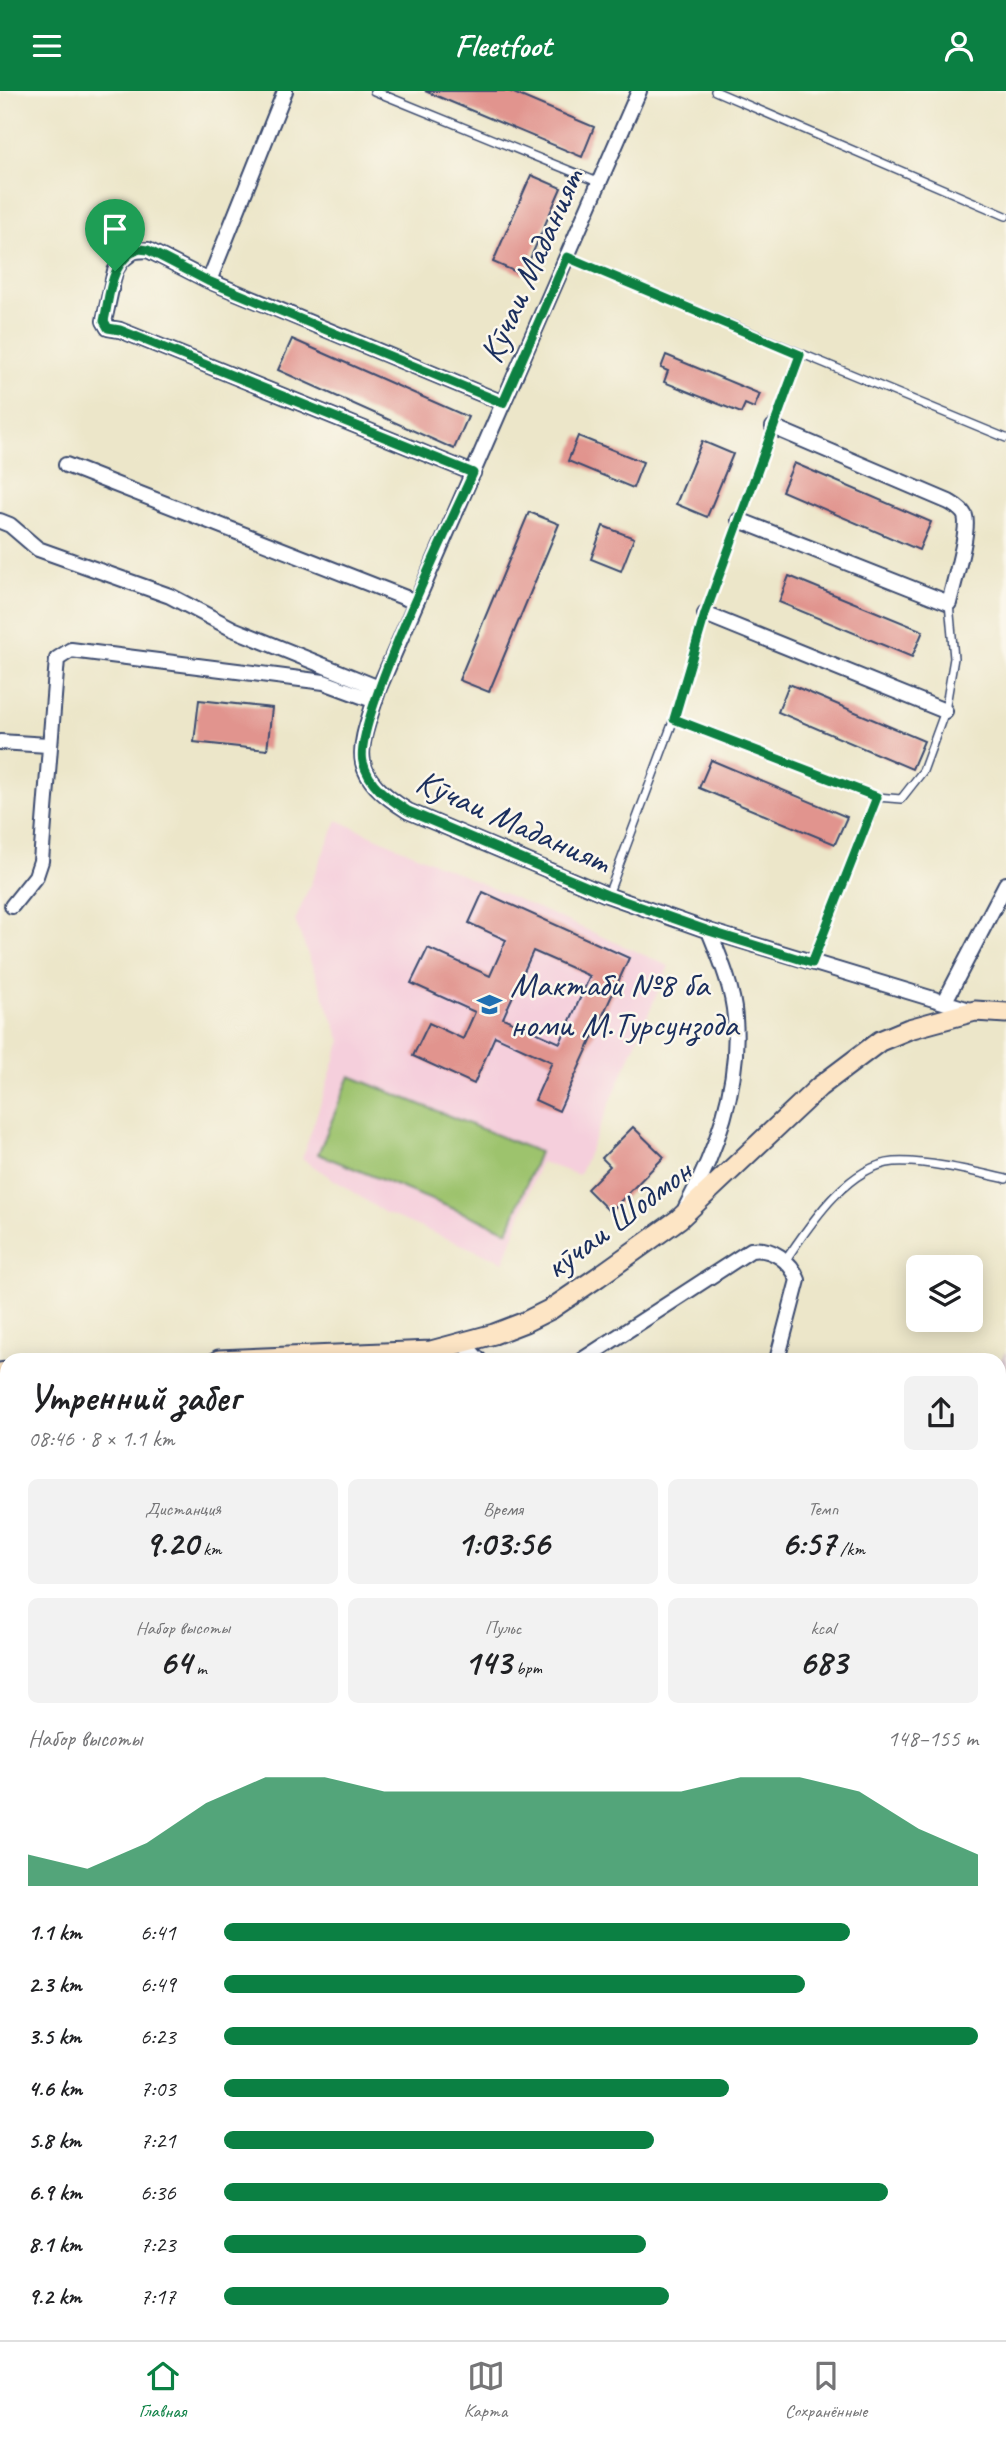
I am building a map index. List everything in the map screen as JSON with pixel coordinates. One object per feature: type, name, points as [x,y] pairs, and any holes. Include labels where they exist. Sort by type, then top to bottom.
[{"type":"main road","name":"кӯчаи Шодмон","points":[[387,1353],[432,1351],[463,1343],[524,1322],[551,1309],[679,1219],[819,1087],[880,1041],[909,1029],[975,1011],[1006,1013]]},
{"type":"street","points":[[208,281],[285,91]]},
{"type":"street","name":"Кӯчаи Маданият","points":[[639,91],[377,694],[364,735],[362,758],[368,778],[385,797],[408,811],[607,895],[709,931],[975,1011]]},
{"type":"street","points":[[473,473],[120,330],[108,328],[104,321],[115,271],[122,260],[134,251],[148,250],[208,281],[503,403]]},
{"type":"street","points":[[739,520],[949,603],[964,536],[965,517],[961,510],[772,427]]},
{"type":"street","points":[[66,465],[416,602]]},
{"type":"street","points":[[0,521],[10,525],[38,549],[170,596],[233,629],[377,694]]},
{"type":"street","points":[[705,614],[945,711]]},
{"type":"street","points":[[12,906],[36,876],[41,861],[48,745],[57,659],[71,650],[324,682],[377,694]]},
{"type":"street","points":[[0,742],[48,745]]},
{"type":"street","points":[[946,1001],[1006,884]]},
{"type":"street","points":[[679,1219],[711,1155],[723,1118],[734,1063],[735,1018],[732,996],[709,931]]},
{"type":"street","points":[[593,1353],[751,1250],[770,1252],[785,1261],[797,1276],[799,1285],[779,1353]]},
{"type":"street","points":[[463,1343],[473,1353]]},
{"type":"lane","points":[[374,91],[600,183]]},
{"type":"lane","points":[[715,91],[1006,216]]},
{"type":"lane","points":[[567,257],[1006,438]]},
{"type":"lane","points":[[607,895],[674,719],[705,614],[800,355]]},
{"type":"lane","points":[[674,719],[877,797],[901,799],[923,771],[945,711],[954,658],[949,603]]},
{"type":"lane","points":[[812,963],[877,797]]},
{"type":"lane","points":[[785,1261],[826,1203],[877,1167],[894,1162],[960,1169],[1006,1179]]},
{"type":"shaded area","name":"Мактаби №8 ба номи М.Турсунзода","points":[[337,820],[669,966],[579,1175],[540,1162],[504,1262],[385,1213],[302,1159],[341,1041],[295,921]]},
{"type":"green space","points":[[350,1076],[539,1152],[508,1231],[318,1154]]},
{"type":"building","points":[[425,91],[509,91],[594,127],[582,157]]},
{"type":"building","points":[[531,175],[561,188],[523,275],[493,262]]},
{"type":"building","points":[[292,339],[468,417],[454,449],[278,370]]},
{"type":"building","points":[[666,355],[760,394],[754,408],[745,404],[741,413],[664,382],[668,371],[661,368]]},
{"type":"building","points":[[578,436],[643,462],[633,488],[568,461]]},
{"type":"building","points":[[702,441],[733,454],[707,517],[676,504]]},
{"type":"building","points":[[794,463],[931,522],[919,550],[782,491]]},
{"type":"building","points":[[529,512],[559,524],[489,692],[459,680]]},
{"type":"building","points":[[603,526],[634,538],[621,571],[591,559]]},
{"type":"building","points":[[789,576],[923,631],[912,657],[779,602]]},
{"type":"building","points":[[789,684],[924,741],[912,769],[778,712]]},
{"type":"building","points":[[199,700],[272,708],[267,750],[194,742]]},
{"type":"building","points":[[711,760],[847,817],[835,844],[699,788]]},
{"type":"building","points":[[483,892],[629,958],[559,1111],[535,1100],[552,1062],[495,1036],[474,1084],[413,1056],[429,1023],[463,1039],[475,1012],[411,983],[428,948],[490,976],[506,940],[469,923]],"holes":[[[533,951],[590,976],[560,1043],[503,1018]]]},
{"type":"building","points":[[633,1127],[664,1157],[610,1212],[587,1189],[610,1166],[602,1158]]},
{"type":"place","name":"Мактаби №8 ба номи М.Турсунзода","points":[[490,1004]]},
{"type":"route","points":[[148,250],[208,281],[503,403],[567,257],[800,355],[705,614],[674,719],[877,797],[812,963],[607,895],[408,811],[385,797],[368,778],[362,758],[364,735],[379,688],[473,473],[120,330],[108,328],[104,321],[115,271],[122,260],[134,251],[148,250]]}]
